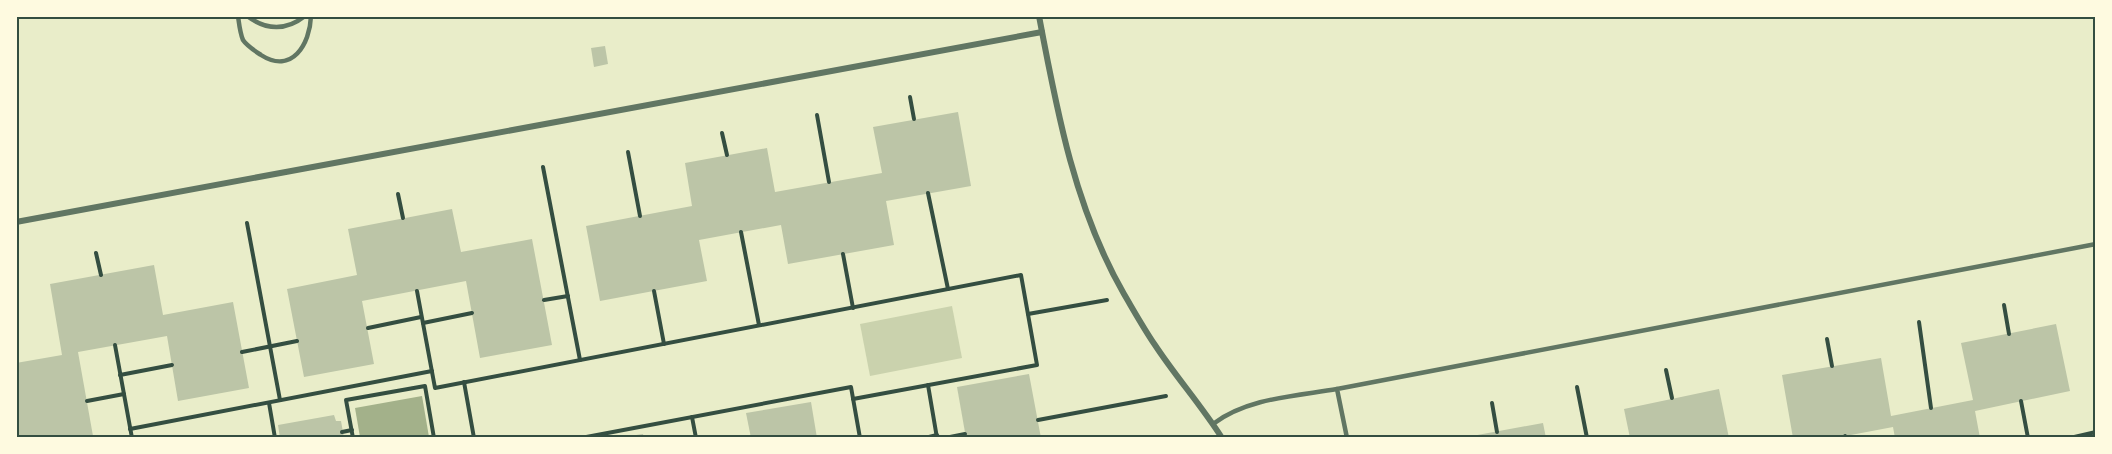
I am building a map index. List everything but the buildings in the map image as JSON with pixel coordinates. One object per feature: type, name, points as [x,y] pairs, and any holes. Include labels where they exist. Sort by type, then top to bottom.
[{"type":"street","points":[[1039,16],[1062,130],[1078,188],[1096,239],[1123,292],[1155,345],[1222,438]]},
{"type":"street","points":[[16,222],[1042,32]]},
{"type":"lane","points":[[238,16],[243,39],[259,54],[278,62],[292,59],[301,50],[308,39],[311,16]]},
{"type":"lane","points":[[247,16],[263,25],[274,27],[296,24],[304,16]]},
{"type":"lane","points":[[1213,424],[1226,414],[1250,405],[2096,244]]},
{"type":"lane","points":[[1337,389],[1347,438]]},
{"type":"path","points":[[910,97],[914,119]]},
{"type":"path","points":[[817,115],[830,182]]},
{"type":"path","points":[[722,133],[727,155]]},
{"type":"path","points":[[628,152],[640,216]]},
{"type":"path","points":[[543,167],[580,360]]},
{"type":"path","points":[[928,193],[948,289]]},
{"type":"path","points":[[398,194],[403,218]]},
{"type":"path","points":[[247,223],[280,400]]},
{"type":"path","points":[[741,232],[759,325]]},
{"type":"path","points":[[96,253],[101,275]]},
{"type":"path","points":[[843,254],[853,308]]},
{"type":"path","points":[[417,291],[435,388],[1021,275],[1037,365],[853,399]]},
{"type":"path","points":[[654,291],[664,344]]},
{"type":"path","points":[[544,300],[568,296]]},
{"type":"path","points":[[1028,314],[1107,300]]},
{"type":"path","points":[[2004,305],[2009,334]]},
{"type":"path","points":[[368,328],[472,313]]},
{"type":"path","points":[[1919,321],[1931,408]]},
{"type":"path","points":[[1827,339],[1832,366]]},
{"type":"path","points":[[242,352],[297,341]]},
{"type":"path","points":[[114,345],[132,438]]},
{"type":"path","points":[[120,375],[172,365]]},
{"type":"path","points":[[1666,370],[1672,398]]},
{"type":"path","points":[[130,429],[432,371]]},
{"type":"path","points":[[464,382],[474,438]]},
{"type":"path","points":[[926,438],[937,436],[928,385]]},
{"type":"path","points":[[353,438],[346,400],[425,386],[434,438]]},
{"type":"path","points":[[581,438],[851,387],[860,438]]},
{"type":"path","points":[[1577,387],[1587,438]]},
{"type":"path","points":[[87,401],[124,394]]},
{"type":"path","points":[[1038,420],[1166,396]]},
{"type":"path","points":[[2021,401],[2028,438]]},
{"type":"path","points":[[269,403],[275,438]]},
{"type":"path","points":[[1492,403],[1497,432]]},
{"type":"path","points":[[692,417],[696,438]]},
{"type":"path","points":[[342,432],[351,430]]},
{"type":"path","points":[[2070,438],[2096,432]]},
{"type":"path","points":[[945,438],[965,434]]},
{"type":"shaded area","points":[[952,306],[962,358],[870,376],[860,324]]},
{"type":"shaded area","points":[[422,396],[429,437],[360,437],[355,408]]}]
